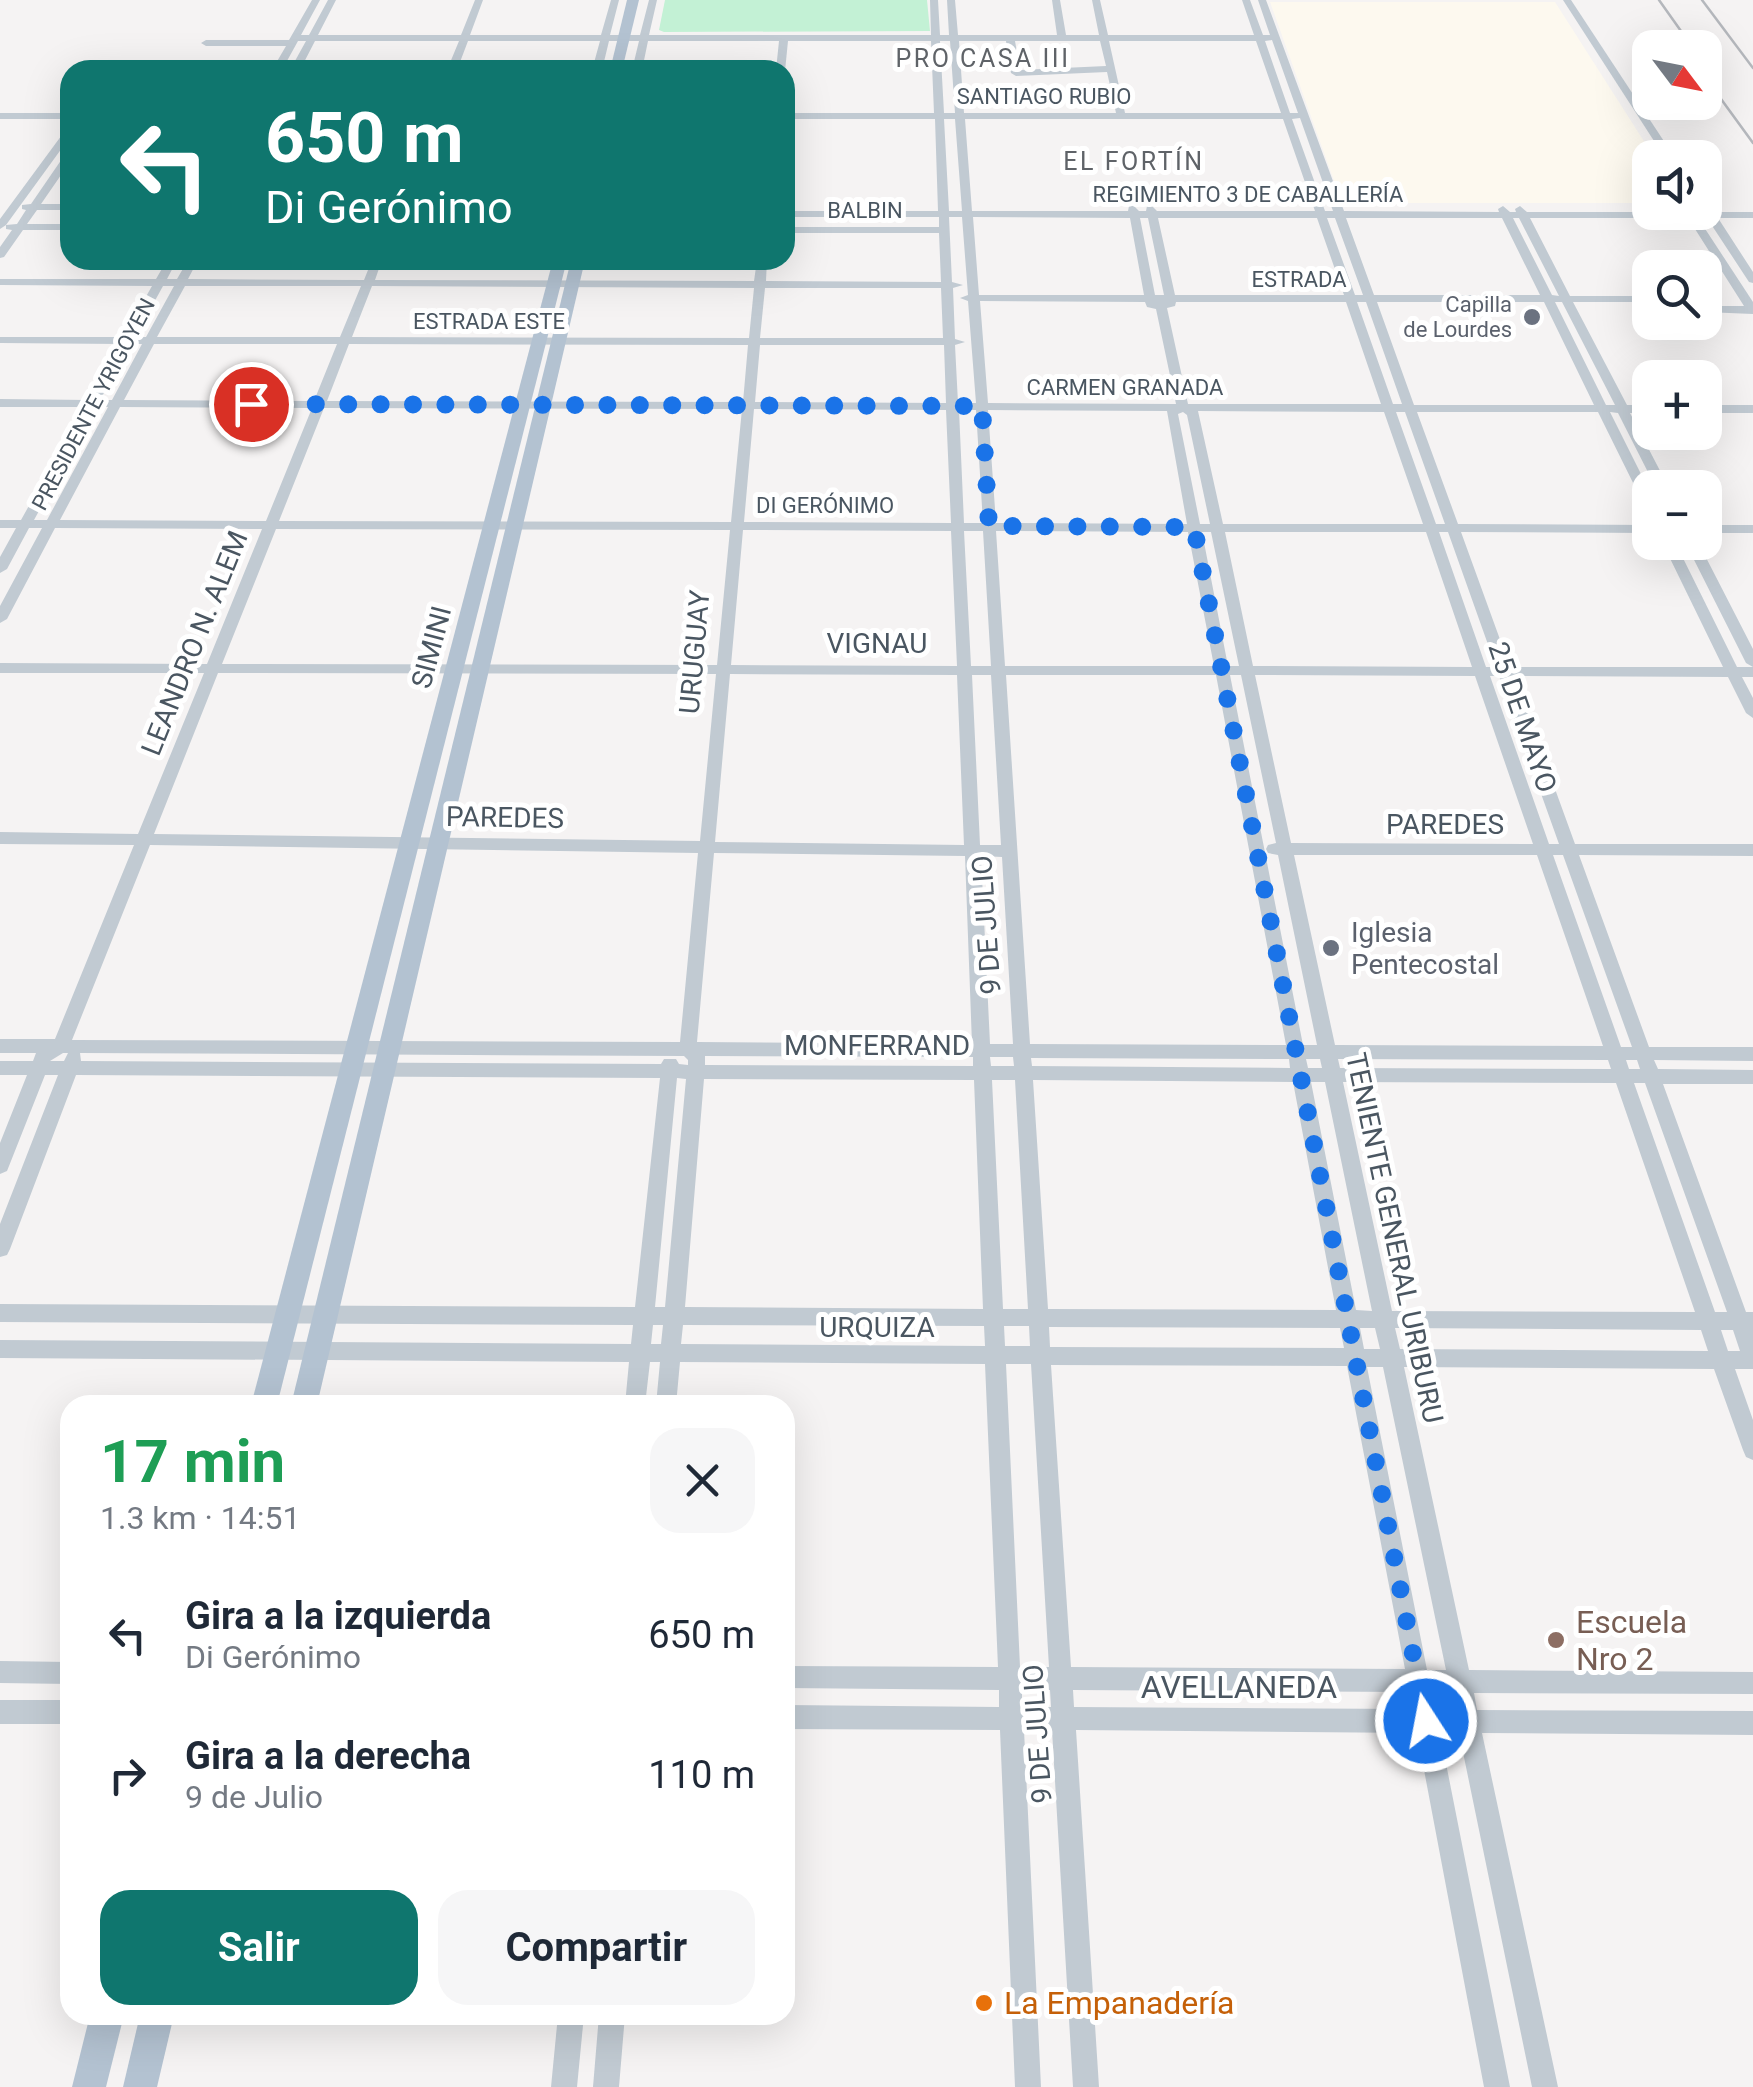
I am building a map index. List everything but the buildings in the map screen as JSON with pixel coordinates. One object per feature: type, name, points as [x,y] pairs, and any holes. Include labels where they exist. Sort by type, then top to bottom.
[{"type":"main road","points":[[618,60],[633,0]]},
{"type":"main road","name":"SIMINI","points":[[267,1395],[558,270]]},
{"type":"main road","name":"SIMINI","points":[[306,1395],[576,270]]},
{"type":"main road","points":[[89,2087],[104,2025]]},
{"type":"main road","points":[[140,2087],[155,2025]]},
{"type":"street","points":[[283,60],[316,0]]},
{"type":"street","points":[[300,60],[332,0]]},
{"type":"street","points":[[456,60],[479,0]]},
{"type":"street","points":[[600,60],[615,0]]},
{"type":"street","points":[[639,60],[652,0]]},
{"type":"street","name":"9 DE JULIO","points":[[934,0],[1028,2087]]},
{"type":"street","name":"9 DE JULIO","points":[[951,0],[982,406],[1086,2087]]},
{"type":"street","points":[[1056,0],[1062,38]]},
{"type":"street","points":[[1096,0],[1121,116]]},
{"type":"street","name":"25 DE MAYO","points":[[1246,0],[1268,38]]},
{"type":"street","name":"25 DE MAYO","points":[[1262,0],[1268,38],[1329,211],[1371,303],[1651,1077],[1746,1321],[1753,1359]]},
{"type":"street","points":[[1566,0],[1658,140]]},
{"type":"street","points":[[782,60],[784,37]]},
{"type":"street","points":[[1010,38],[1016,73],[1111,69]]},
{"type":"street","points":[[208,39],[1268,38]]},
{"type":"street","points":[[0,116],[60,116]]},
{"type":"street","name":"SANTIAGO RUBIO","points":[[795,116],[1295,116]]},
{"type":"street","points":[[60,142],[6,209],[0,227],[60,227]]},
{"type":"street","points":[[0,255],[60,168]]},
{"type":"street","points":[[6,209],[60,209]]},
{"type":"street","name":"REGIMIENTO 3 DE CABALLERÍA","points":[[1522,212],[1632,210]]},
{"type":"street","name":"REGIMIENTO 3 DE CABALLERÍA","points":[[795,211],[945,218],[968,211],[1632,213]]},
{"type":"street","name":"TENIENTE GENERAL URIBURU","points":[[1134,211],[1160,302],[1183,407],[1194,414],[1545,2087]]},
{"type":"street","name":"TENIENTE GENERAL URIBURU","points":[[1151,211],[1160,302]]},
{"type":"street","name":"25 DE MAYO","points":[[1329,211],[1352,303],[1753,1450]]},
{"type":"street","points":[[1504,212],[1633,470]]},
{"type":"street","points":[[1522,212],[1654,470]]},
{"type":"street","name":"REGIMIENTO 3 DE CABALLERÍA","points":[[1722,212],[1753,213]]},
{"type":"street","name":"BALBIN","points":[[795,229],[945,218]]},
{"type":"street","points":[[1701,230],[1751,306]]},
{"type":"street","points":[[1720,230],[1753,280]]},
{"type":"street","name":"PRESIDENTE YRIGOYEN","points":[[0,569],[166,270]]},
{"type":"street","name":"PRESIDENTE YRIGOYEN","points":[[0,619],[188,270]]},
{"type":"street","name":"LEANDRO N. ALEM","points":[[0,1166],[44,1055],[61,1046],[373,270]]},
{"type":"street","name":"URUGUAY","points":[[667,1395],[697,1058],[688,1049],[761,270]]},
{"type":"street","points":[[0,282],[760,284],[974,296]]},
{"type":"street","name":"ESTRADA","points":[[949,296],[1632,307]]},
{"type":"street","name":"ESTRADA","points":[[1569,304],[1632,300]]},
{"type":"street","points":[[1722,302],[1751,306]]},
{"type":"street","points":[[1722,308],[1751,306]]},
{"type":"street","name":"ESTRADA ESTE","points":[[0,340],[977,342]]},
{"type":"street","name":"CARMEN GRANADA","points":[[0,403],[1632,408]]},
{"type":"street","name":"TENIENTE GENERAL URIBURU","points":[[1183,407],[1172,413],[1497,2087]]},
{"type":"street","points":[[1722,409],[1753,409]]},
{"type":"street","name":"DI GERÓNIMO","points":[[0,524],[1632,529]]},
{"type":"street","points":[[1722,529],[1753,529]]},
{"type":"street","points":[[1677,560],[1753,713]]},
{"type":"street","points":[[1700,560],[1753,663]]},
{"type":"street","name":"VIGNAU","points":[[0,668],[1753,672]]},
{"type":"street","name":"PAREDES","points":[[0,838],[409,840],[1009,851]]},
{"type":"street","name":"PAREDES","points":[[1257,849],[1753,850]]},
{"type":"street","name":"MONFERRAND","points":[[0,1046],[353,1059]]},
{"type":"street","points":[[0,1248],[75,1054],[61,1046]]},
{"type":"street","points":[[635,1395],[671,1057],[688,1049]]},
{"type":"street","name":"MONFERRAND","points":[[0,1068],[688,1049],[1753,1054]]},
{"type":"street","name":"MONFERRAND","points":[[387,1059],[669,1072],[1753,1078]]},
{"type":"street","name":"URQUIZA","points":[[0,1313],[1746,1321]]},
{"type":"street","name":"URQUIZA","points":[[0,1349],[1753,1359]]},
{"type":"street","points":[[0,1672],[60,1672]]},
{"type":"street","name":"AVELLANEDA","points":[[795,1677],[1753,1683]]},
{"type":"street","points":[[0,1712],[60,1712]]},
{"type":"street","name":"AVELLANEDA","points":[[795,1717],[1753,1723]]},
{"type":"street","points":[[564,2087],[570,2025]]},
{"type":"street","points":[[606,2087],[611,2025]]},
{"type":"shaded area","points":[[1270,2],[1555,2],[1643,140],[1632,140],[1632,203],[1342,203]]},
{"type":"green space","points":[[665,0],[927,0],[930,31],[664,32],[659,30]]},
{"type":"railway","points":[[1659,0],[1680,30]]},
{"type":"railway","points":[[1702,0],[1753,68]]},
{"type":"railway","points":[[1722,100],[1753,143]]},
{"type":"place","name":"Capilla de Lourdes","points":[[1532,317]]},
{"type":"place","name":"Iglesia Pentecostal","points":[[1331,948]]},
{"type":"place","name":"Escuela Nro 2","points":[[1556,1640]]},
{"type":"place","name":"La Empanadería","points":[[984,2003]]},
{"type":"district","name":"PRO CASA III","points":[[983,58]]},
{"type":"district","name":"EL FORTÍN","points":[[1134,161]]},
{"type":"route","points":[[251,404],[982,406],[989,526],[1194,527],[1426,1721]]}]
